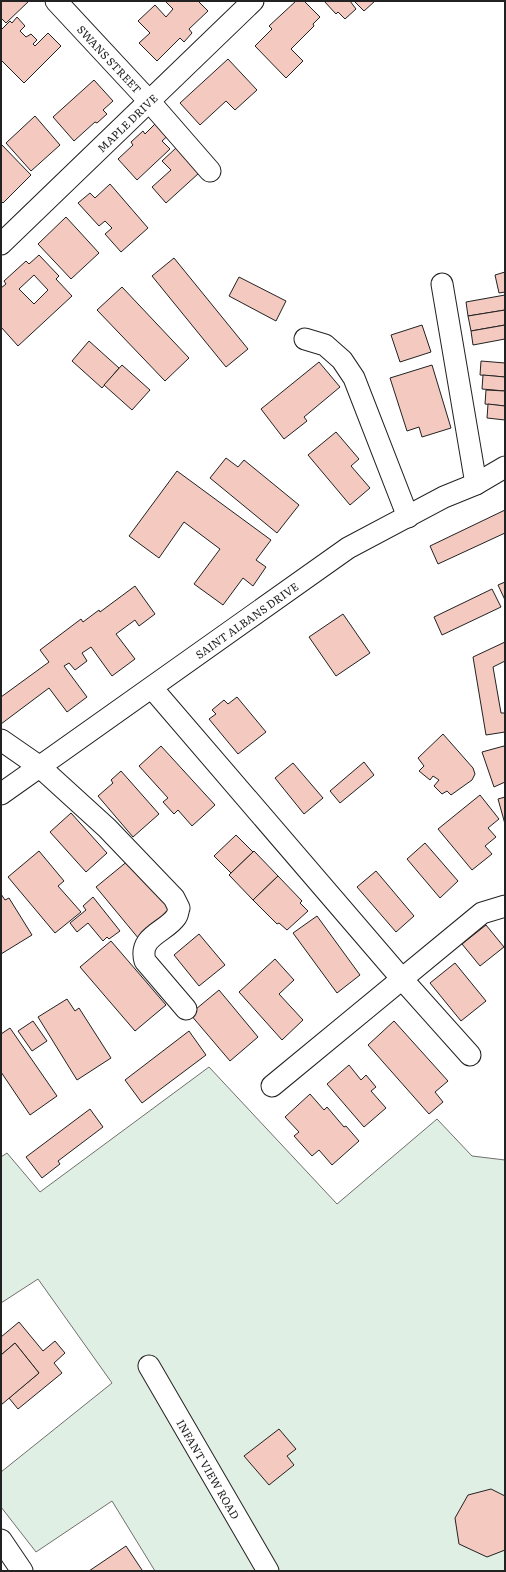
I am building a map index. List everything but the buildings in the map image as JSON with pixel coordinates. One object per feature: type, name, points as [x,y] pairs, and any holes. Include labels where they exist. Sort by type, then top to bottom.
[{"type":"street","name":"SWANS STREET","points":[[56,1],[149,101],[210,171]]},
{"type":"street","name":"MAPLE DRIVE","points":[[1,244],[253,1]]},
{"type":"street","points":[[442,284],[476,484]]},
{"type":"street","points":[[305,339],[325,345],[342,360],[354,378],[408,517]]},
{"type":"street","name":"SAINT ALBANS DRIVE","points":[[1,794],[348,548],[444,497],[476,484],[505,468]]},
{"type":"street","points":[[152,688],[402,979],[470,1054]]},
{"type":"street","points":[[1,740],[40,767],[107,828],[174,898],[179,908],[176,917],[148,941],[143,953],[145,961],[186,1009]]},
{"type":"street","points":[[272,1086],[482,913],[505,906]]},
{"type":"street","name":"INFANT VIEW ROAD","points":[[149,1366],[268,1571]]},
{"type":"street","points":[[1,1540],[22,1571]]},
{"type":"green space","points":[[209,1067],[337,1204],[437,1119],[472,1156],[505,1160],[505,1571],[155,1571],[112,1501],[36,1552],[1,1507],[1,1472],[112,1383],[38,1279],[1,1303],[1,1157],[7,1153],[40,1192]]}]
